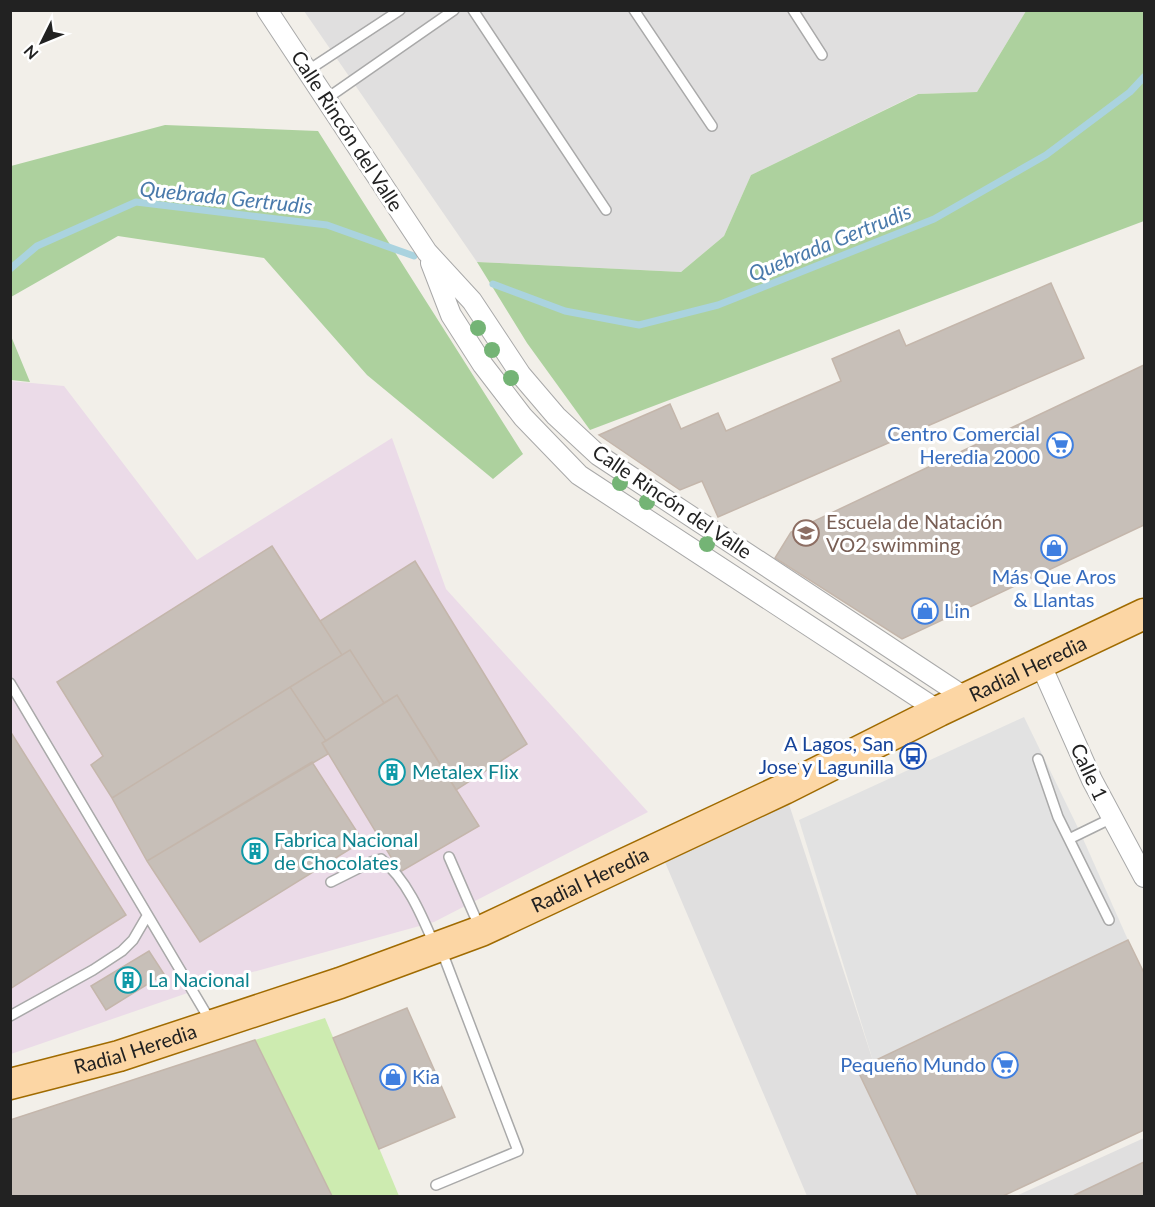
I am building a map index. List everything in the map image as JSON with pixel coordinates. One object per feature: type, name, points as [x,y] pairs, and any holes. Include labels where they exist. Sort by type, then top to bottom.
[{"type":"main road","name":"Radial Heredia","points":[[10,1084],[119,1056],[339,983],[481,931],[784,789],[939,711],[1144,614]]},
{"type":"street","name":"Calle Rincón del Valle","points":[[267,10],[427,252],[472,301],[521,375],[556,416],[598,455],[966,698]]},
{"type":"street","name":"Calle Rincón del Valle","points":[[427,252],[451,315],[483,365],[523,417],[579,475],[939,711]]},
{"type":"street","name":"Calle 1","points":[[1040,663],[1092,780],[1144,878]]},
{"type":"lane","points":[[307,71],[400,10]]},
{"type":"lane","points":[[326,99],[453,10]]},
{"type":"lane","points":[[473,10],[606,210]]},
{"type":"lane","points":[[634,10],[712,126]]},
{"type":"lane","points":[[793,10],[822,55]]},
{"type":"lane","points":[[10,683],[212,1025]]},
{"type":"lane","points":[[1038,759],[1058,817],[1109,920]]},
{"type":"lane","points":[[1070,839],[1112,818]]},
{"type":"lane","points":[[449,857],[481,931]]},
{"type":"lane","points":[[331,882],[381,859],[389,866],[420,911],[438,948],[518,1151],[436,1185]]},
{"type":"lane","points":[[10,1016],[93,970],[122,951],[133,940],[147,916]]},
{"type":"shaded area","points":[[304,11],[1026,11],[977,92],[917,94],[751,175],[724,236],[681,272],[477,262]]},
{"type":"shaded area","points":[[10,381],[64,386],[197,560],[392,438],[446,589],[648,812],[434,922],[231,978],[11,1054]]},
{"type":"shaded area","points":[[1024,717],[1080,832],[1128,940],[873,1061],[799,820]]},
{"type":"shaded area","points":[[784,789],[873,1061],[857,1069],[918,1196],[807,1196],[659,848]]},
{"type":"shaded area","points":[[1144,1138],[1144,1196],[1016,1196]]},
{"type":"green space","points":[[1026,11],[1144,11],[1144,221],[590,430],[527,343],[477,262],[681,272],[724,236],[751,175],[918,94],[977,92]]},
{"type":"green space","points":[[165,125],[318,131],[523,454],[493,479],[367,375],[264,258],[118,236],[11,297],[11,166]]},
{"type":"green space","points":[[11,336],[30,382],[11,380]]},
{"type":"green space","points":[[325,1018],[399,1196],[332,1196],[255,1040]]},
{"type":"building","name":"Centro Comercial Heredia 2000","points":[[1051,283],[1084,358],[718,517],[702,481],[680,490],[599,435],[670,404],[681,429],[718,413],[726,431],[841,381],[832,359],[899,330],[906,346]]},
{"type":"building","name":"Centro Comercial Heredia 2000","points":[[1144,365],[1144,525],[902,639],[775,558],[791,532]]},
{"type":"building","points":[[272,546],[342,655],[112,798],[91,765],[103,756],[57,682]]},
{"type":"building","points":[[415,561],[527,744],[456,790],[397,695],[384,703],[350,650],[342,655],[320,621]]},
{"type":"building","points":[[350,650],[384,703],[326,741],[290,687]]},
{"type":"building","points":[[290,687],[326,741],[322,743],[328,754],[147,861],[112,798]]},
{"type":"building","name":"Metalex Flix","points":[[397,695],[479,826],[400,872],[322,743]]},
{"type":"building","points":[[10,731],[126,915],[10,989]]},
{"type":"building","name":"Fabrica Nacional de Chocolates","points":[[312,762],[363,841],[200,942],[147,861]]},
{"type":"building","name":"Pequeño Mundo","points":[[1128,940],[1144,973],[1144,1130],[1003,1196],[918,1196],[857,1069]]},
{"type":"building","name":"La Nacional","points":[[149,951],[164,974],[106,1010],[91,986]]},
{"type":"building","name":"Kia","points":[[407,1008],[455,1117],[379,1149],[333,1038]]},
{"type":"building","points":[[255,1040],[332,1196],[10,1196],[10,1120]]},
{"type":"building","points":[[1144,1162],[1144,1196],[1073,1196],[1081,1192]]},
{"type":"waterway","name":"Quebrada Gertrudis","points":[[493,284],[565,311],[639,325],[718,305],[934,219],[1046,155],[1130,92],[1144,77]]},
{"type":"waterway","name":"Quebrada Gertrudis","points":[[10,269],[37,246],[136,202],[327,225],[414,256]]},
{"type":"place","name":"Centro Comercial Heredia 2000","points":[[1060,445]]},
{"type":"place","name":"Escuela de Natación VO2 swimming","points":[[806,533]]},
{"type":"place","name":"Más Que Aros & Llantas","points":[[1054,548]]},
{"type":"place","name":"Lin","points":[[925,611]]},
{"type":"place","name":"A Lagos, San Jose y Lagunilla","points":[[913,756]]},
{"type":"place","name":"Metalex Flix","points":[[392,772]]},
{"type":"place","name":"Fabrica Nacional de Chocolates","points":[[255,851]]},
{"type":"place","name":"La Nacional","points":[[128,980]]},
{"type":"place","name":"Pequeño Mundo","points":[[1005,1065]]},
{"type":"place","name":"Kia","points":[[393,1077]]}]
